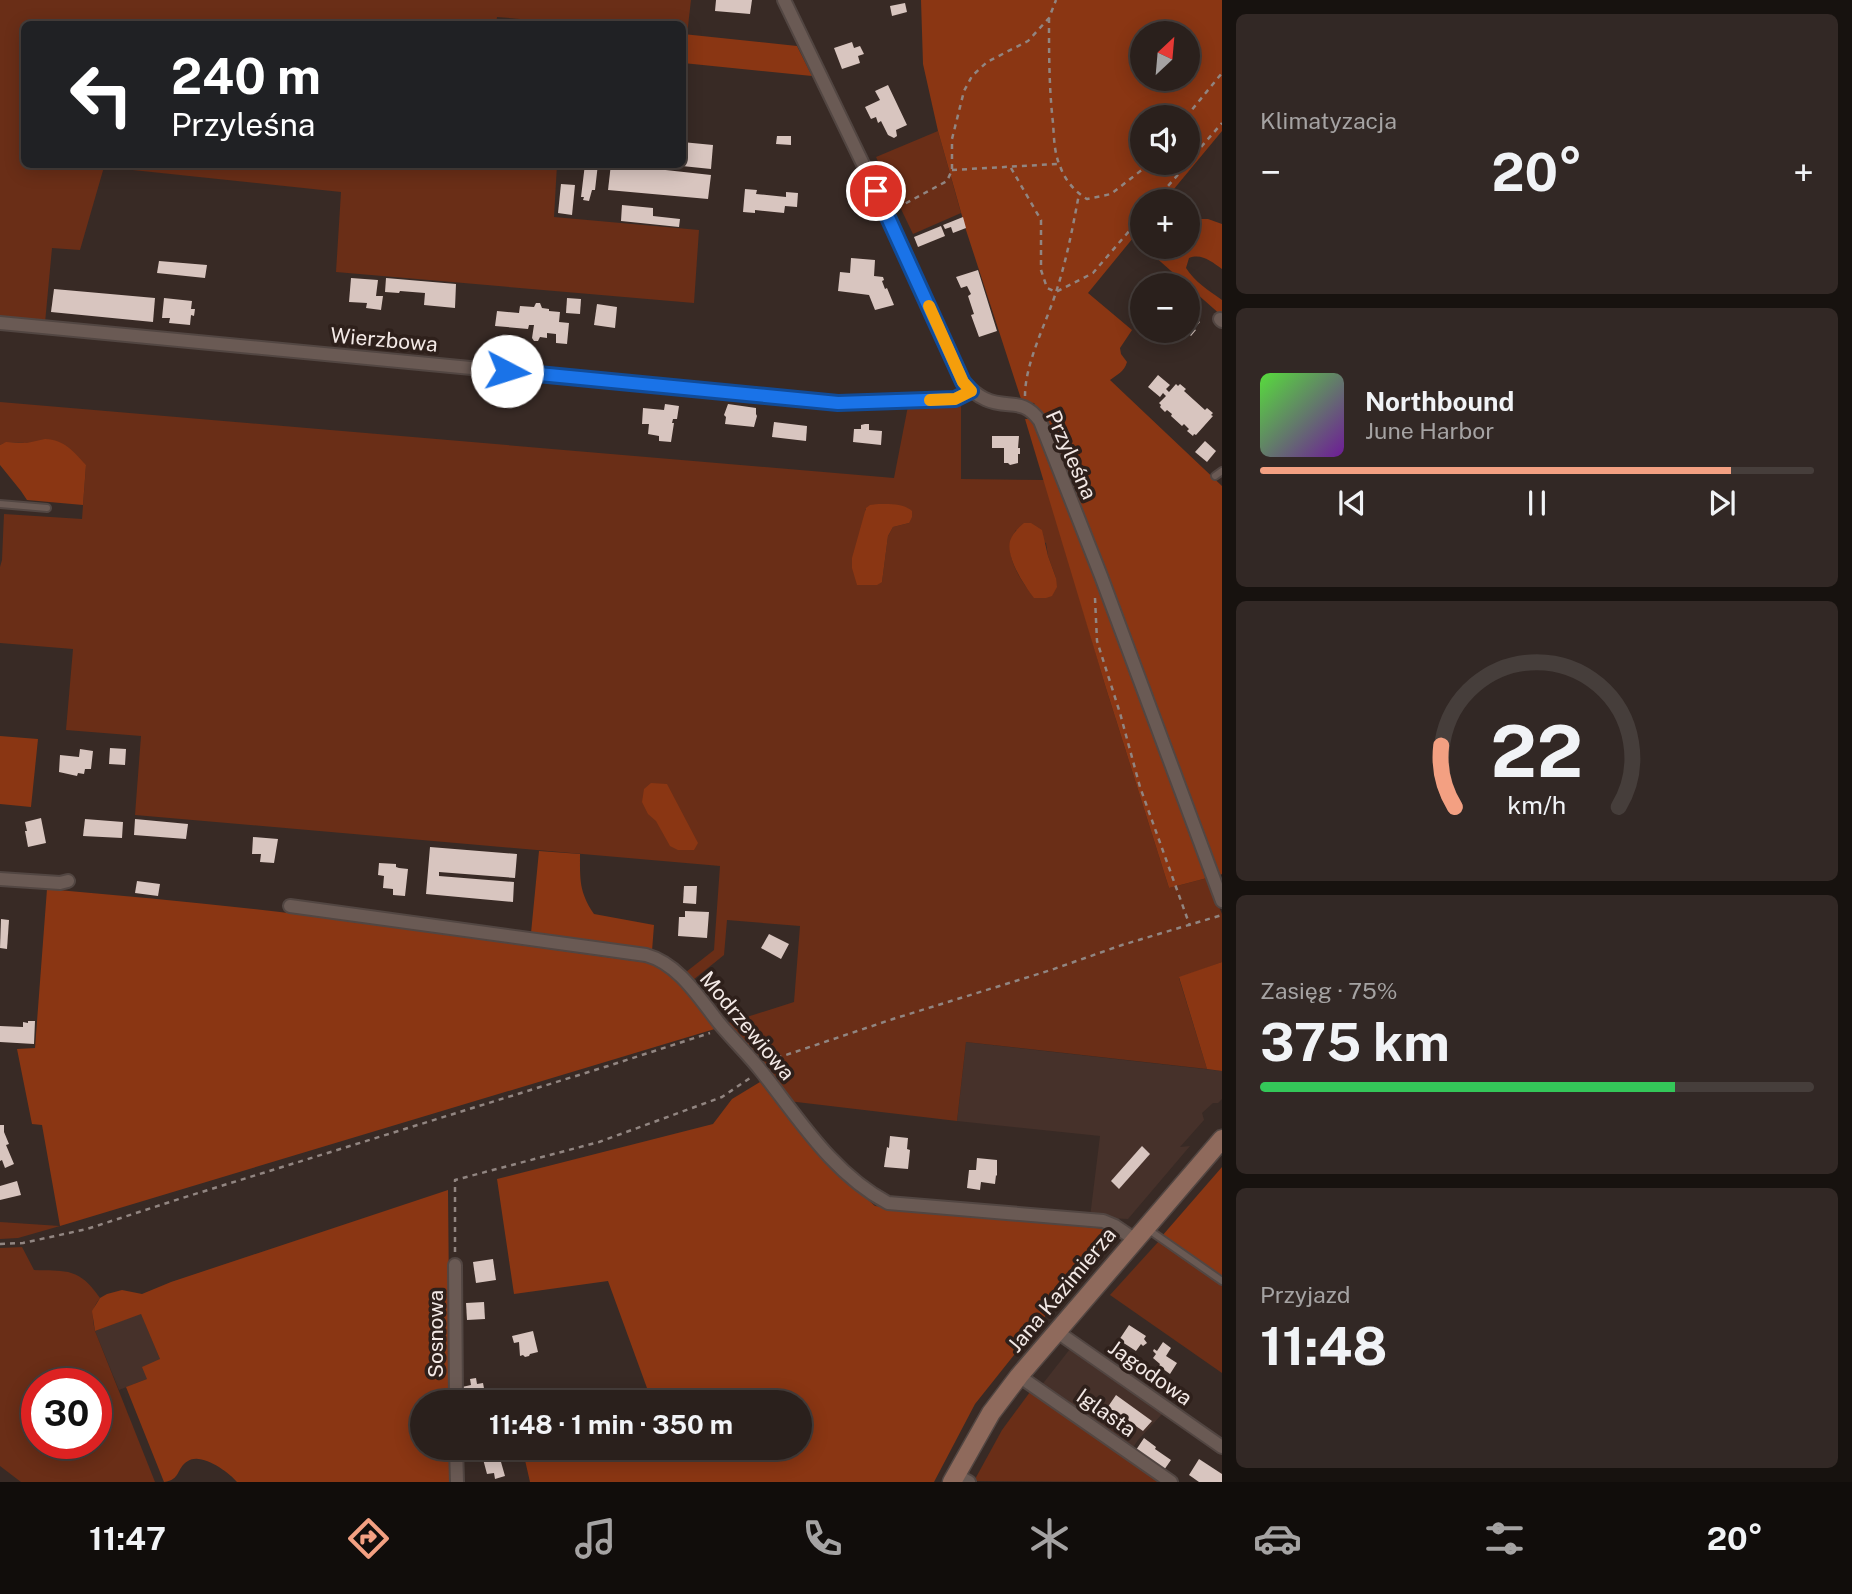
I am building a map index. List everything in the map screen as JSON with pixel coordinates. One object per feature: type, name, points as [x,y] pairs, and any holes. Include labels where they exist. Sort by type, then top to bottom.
[{"type":"main road","name":"Jana Kazimierza","points":[[959,1480],[991,1413],[1018,1376],[1222,1139]]},
{"type":"street","points":[[784,0],[887,214],[963,382],[971,391]]},
{"type":"street","name":"Wierzbowa","points":[[0,323],[838,403],[955,399],[971,391]]},
{"type":"street","name":"Przyleśna","points":[[971,391],[986,400],[1025,407],[1040,421],[1222,901]]},
{"type":"street","points":[[0,879],[60,883],[68,881]]},
{"type":"street","name":"Modrzewiowa","points":[[290,906],[660,959],[679,974],[823,1149],[872,1194],[888,1203],[1103,1221],[1140,1233]]},
{"type":"street","name":"Sosnowa","points":[[455,1265],[456,1390]]},
{"type":"street","name":"Jagodowa","points":[[1056,1331],[1222,1447]]},
{"type":"street","name":"Iglasta","points":[[1018,1376],[1171,1482]]},
{"type":"street","points":[[456,1460],[457,1482]]},
{"type":"lane","points":[[1215,476],[1222,471]]},
{"type":"lane","points":[[0,504],[47,508]]},
{"type":"lane","points":[[1140,1233],[1222,1281]]},
{"type":"path","points":[[887,214],[947,181],[952,170],[952,139],[964,91],[972,76],[987,62],[1028,41],[1049,18],[1056,0]]},
{"type":"path","points":[[1049,18],[1049,87],[1058,164],[1067,181],[1087,199],[1111,194],[1135,175]]},
{"type":"path","points":[[1196,105],[1222,73]]},
{"type":"path","points":[[1200,148],[1222,123]]},
{"type":"path","points":[[952,170],[1058,164]]},
{"type":"path","points":[[1011,168],[1041,220],[1041,270],[1048,288],[1056,292]]},
{"type":"path","points":[[1164,189],[1177,175]]},
{"type":"path","points":[[1025,407],[1025,388],[1030,363],[1066,258],[1079,194]]},
{"type":"path","points":[[1056,292],[1093,272],[1130,230]]},
{"type":"path","points":[[1101,576],[1094,602],[1097,641],[1140,787],[1190,926]]},
{"type":"path","points":[[455,1265],[455,1180],[600,1142],[722,1097],[774,1059],[1222,915]]},
{"type":"path","points":[[0,1244],[23,1243],[87,1229],[723,1028]]},
{"type":"shaded area","points":[[0,0],[691,0],[687,35],[686,21],[543,21],[497,17],[496,21],[21,21],[21,168],[104,168],[80,250],[52,248],[45,323],[0,319]]},
{"type":"shaded area","points":[[921,0],[1222,0],[1222,131],[1200,158],[1200,105],[1130,105],[1130,175],[1186,175],[1174,189],[1130,189],[1130,242],[1088,293],[1130,328],[1130,333],[1120,348],[1126,365],[1110,380],[1222,486],[1220,875],[1043,420],[1034,403],[1022,402],[966,230],[938,131],[923,64]]},
{"type":"shaded area","points":[[686,34],[797,46],[812,76],[686,63]]},
{"type":"shaded area","points":[[938,131],[961,213],[913,234],[876,157]]},
{"type":"shaded area","points":[[113,168],[557,168],[554,217],[699,230],[694,303],[336,272],[341,192]]},
{"type":"shaded area","points":[[1200,219],[1222,224],[1222,269],[1200,257]]},
{"type":"shaded area","points":[[1158,259],[1189,259],[1186,268],[1190,273],[1173,273]]},
{"type":"shaded area","points":[[1200,284],[1222,300],[1222,316],[1200,297]]},
{"type":"shaded area","points":[[0,402],[894,478],[908,406],[961,405],[961,479],[1045,480],[1105,685],[1169,888],[1207,878],[1222,914],[1222,962],[1179,978],[1207,1069],[966,1042],[957,1121],[788,1101],[728,1023],[794,1002],[800,926],[727,920],[724,955],[693,980],[686,972],[714,950],[720,866],[135,815],[141,736],[66,730],[73,649],[0,643],[0,567],[4,514],[82,519],[86,465],[31,444],[9,442],[0,445]],"holes":[[[865,509],[909,523],[893,527],[888,536],[882,582]],[[1016,530],[1046,543],[1056,578],[1035,598],[1012,560],[1010,544]]]},
{"type":"shaded area","points":[[1025,419],[1032,419],[1066,502],[1207,878],[1169,888]]},
{"type":"shaded area","points":[[45,439],[63,444],[86,465],[83,505],[27,500],[0,465],[0,445],[6,442],[27,443]]},
{"type":"shaded area","points":[[878,504],[905,507],[912,511],[912,517],[909,523],[893,527],[888,536],[882,582],[877,585],[857,585],[852,558],[866,508]]},
{"type":"shaded area","points":[[1024,523],[1031,523],[1042,530],[1056,578],[1057,587],[1052,596],[1034,598],[1013,563],[1010,541]]},
{"type":"shaded area","points":[[0,736],[38,739],[31,807],[0,804]]},
{"type":"shaded area","points":[[651,783],[667,784],[698,843],[694,850],[678,850],[670,846],[656,821],[648,814],[642,802],[644,789]]},
{"type":"shaded area","points":[[539,851],[580,854],[581,885],[594,914],[654,925],[652,951],[531,933]]},
{"type":"shaded area","points":[[47,889],[280,912],[664,965],[718,1028],[60,1226],[42,1125],[32,1124],[17,1049],[35,1048]]},
{"type":"shaded area","points":[[1222,962],[1222,1071],[1207,1069],[1179,977]]},
{"type":"shaded area","points":[[966,1042],[1222,1071],[1222,1099],[1202,1113],[1204,1120],[1180,1147],[1190,1146],[1128,1219],[1090,1217],[1100,1136],[957,1121]]},
{"type":"shaded area","points":[[760,1082],[819,1155],[875,1206],[1106,1229],[1110,1240],[975,1404],[934,1482],[530,1482],[525,1460],[812,1460],[812,1390],[639,1390],[647,1388],[608,1281],[514,1294],[497,1179],[713,1124],[732,1099]]},
{"type":"shaded area","points":[[1222,1167],[1222,1277],[1162,1236]]},
{"type":"shaded area","points":[[448,1190],[450,1390],[410,1390],[410,1460],[450,1460],[450,1482],[237,1482],[214,1464],[194,1459],[184,1464],[173,1479],[164,1482],[126,1387],[147,1379],[142,1367],[160,1359],[141,1314],[95,1331],[92,1311],[100,1298],[107,1294],[122,1290],[142,1294]]},
{"type":"shaded area","points":[[0,1222],[60,1226],[18,1238],[0,1239]]},
{"type":"shaded area","points":[[1159,1241],[1222,1286],[1222,1373],[1110,1295]]},
{"type":"shaded area","points":[[22,1247],[34,1270],[72,1273],[93,1288],[100,1298],[95,1306],[93,1322],[110,1368],[21,1368],[21,1459],[112,1459],[112,1374],[155,1482],[21,1482],[0,1466],[0,1248]]},
{"type":"shaded area","points":[[141,1313],[160,1359],[147,1379],[119,1390],[95,1331]]},
{"type":"shaded area","points":[[1070,1349],[1077,1351],[1163,1413],[1132,1449],[1041,1386]]},
{"type":"shaded area","points":[[1030,1392],[1159,1482],[974,1481],[1002,1430]]},
{"type":"building","points":[[716,0],[752,0],[750,14],[715,11]]},
{"type":"building","points":[[905,3],[907,12],[892,16],[890,6]]},
{"type":"building","points":[[852,42],[854,48],[860,46],[864,54],[858,56],[860,63],[842,69],[834,48]]},
{"type":"building","points":[[888,85],[907,125],[896,130],[897,136],[894,138],[888,135],[881,121],[878,123],[876,117],[871,119],[865,107],[880,100],[875,91]]},
{"type":"building","points":[[777,136],[791,136],[791,145],[776,144]]},
{"type":"building","points":[[686,142],[713,145],[711,169],[686,166]]},
{"type":"building","points":[[585,168],[598,168],[595,190],[592,190],[589,201],[581,197]]},
{"type":"building","points":[[611,168],[647,168],[711,175],[708,199],[608,190]]},
{"type":"building","points":[[561,184],[575,185],[572,215],[558,213]]},
{"type":"building","points":[[745,189],[757,190],[756,194],[786,197],[786,192],[798,193],[797,207],[785,206],[784,213],[755,210],[755,213],[743,212]]},
{"type":"building","points":[[622,205],[653,208],[653,216],[680,219],[679,227],[621,221]]},
{"type":"building","points":[[963,217],[966,228],[953,233],[951,227],[945,229],[943,225]]},
{"type":"building","points":[[941,226],[945,236],[918,247],[914,237]]},
{"type":"building","points":[[851,258],[875,260],[874,276],[883,277],[885,289],[887,288],[894,305],[875,310],[869,295],[838,291],[840,272],[850,273]]},
{"type":"building","points":[[159,261],[207,265],[205,278],[157,273]]},
{"type":"building","points":[[978,270],[997,331],[979,337],[971,315],[974,314],[968,296],[971,294],[967,286],[961,288],[956,277]]},
{"type":"building","points":[[351,278],[378,280],[376,296],[383,296],[381,310],[366,308],[367,303],[349,302]]},
{"type":"building","points":[[386,278],[456,284],[455,308],[424,305],[425,293],[385,292]]},
{"type":"building","points":[[54,289],[155,298],[153,322],[51,312]]},
{"type":"building","points":[[164,298],[192,301],[191,309],[195,309],[190,325],[169,323],[170,318],[162,318]]},
{"type":"building","points":[[567,298],[581,299],[580,314],[566,313]]},
{"type":"building","points":[[536,303],[549,311],[560,312],[559,322],[569,323],[567,344],[556,343],[556,334],[547,333],[547,338],[540,337],[538,341],[534,341],[534,325],[529,325],[528,329],[495,326],[497,311],[519,313],[520,306],[534,307]]},
{"type":"building","points":[[597,304],[617,307],[615,328],[594,325]]},
{"type":"building","points":[[1158,375],[1170,385],[1166,389],[1169,392],[1176,384],[1180,384],[1205,410],[1207,408],[1213,413],[1196,435],[1193,436],[1184,424],[1182,426],[1172,414],[1160,407],[1159,403],[1166,396],[1163,393],[1160,397],[1148,387]]},
{"type":"building","points":[[665,404],[679,406],[677,419],[673,419],[672,423],[671,442],[659,441],[659,436],[648,434],[649,424],[642,424],[643,408],[664,410]]},
{"type":"building","points":[[728,404],[756,408],[754,427],[725,424],[724,415]]},
{"type":"building","points":[[774,422],[807,426],[806,441],[772,437]]},
{"type":"building","points":[[869,424],[869,430],[882,431],[881,445],[853,442],[854,429],[861,429],[861,425]]},
{"type":"building","points":[[992,436],[1019,436],[1018,463],[1004,463],[1004,448],[992,448]]},
{"type":"building","points":[[1205,441],[1216,451],[1207,462],[1195,452]]},
{"type":"building","points":[[110,748],[126,749],[125,765],[109,764]]},
{"type":"building","points":[[80,749],[93,751],[91,769],[85,769],[84,774],[78,773],[77,776],[59,772],[60,755],[79,757]]},
{"type":"building","points":[[41,818],[46,843],[28,847],[25,822]]},
{"type":"building","points":[[85,819],[123,822],[122,838],[83,836]]},
{"type":"building","points":[[135,819],[188,824],[186,839],[134,835]]},
{"type":"building","points":[[253,837],[278,839],[274,863],[260,862],[261,854],[252,854]]},
{"type":"building","points":[[430,847],[517,854],[515,878],[439,872],[439,876],[514,882],[513,902],[426,894]]},
{"type":"building","points":[[379,863],[396,864],[396,867],[408,869],[405,896],[393,895],[393,889],[383,888],[384,876],[378,875]]},
{"type":"building","points":[[137,881],[160,884],[158,896],[135,893]]},
{"type":"building","points":[[684,886],[697,886],[696,904],[683,903]]},
{"type":"building","points":[[685,911],[709,912],[707,938],[678,936],[679,917],[685,917]]},
{"type":"building","points":[[1,919],[9,920],[7,949],[0,948]]},
{"type":"building","points":[[769,934],[789,944],[781,959],[761,948]]},
{"type":"building","points":[[35,1021],[34,1044],[0,1042],[0,1026],[23,1027],[23,1022]]},
{"type":"building","points":[[0,1125],[4,1125],[9,1144],[6,1145],[14,1164],[5,1168],[2,1160],[0,1161]]},
{"type":"building","points":[[890,1136],[908,1138],[908,1169],[884,1167]]},
{"type":"building","points":[[1142,1146],[1150,1154],[1119,1189],[1111,1181]]},
{"type":"building","points":[[977,1158],[997,1160],[995,1184],[981,1182],[980,1190],[967,1188],[969,1170],[976,1170]]},
{"type":"building","points":[[17,1181],[21,1195],[0,1200],[0,1186]]},
{"type":"building","points":[[493,1259],[496,1280],[476,1283],[473,1262]]},
{"type":"building","points":[[484,1302],[485,1319],[467,1320],[466,1303]]},
{"type":"building","points":[[1129,1325],[1146,1336],[1144,1339],[1147,1343],[1143,1346],[1141,1344],[1136,1351],[1119,1340]]},
{"type":"building","points":[[533,1331],[538,1352],[520,1356],[519,1342],[514,1343],[512,1336]]},
{"type":"building","points":[[1163,1342],[1171,1348],[1166,1356],[1177,1363],[1170,1374],[1153,1358],[1156,1354],[1154,1349],[1157,1351]]},
{"type":"building","points":[[476,1378],[477,1384],[483,1383],[484,1390],[463,1390],[462,1387],[471,1385],[470,1379]]},
{"type":"building","points":[[1116,1395],[1152,1421],[1143,1431],[1133,1424],[1125,1434],[1101,1417]]},
{"type":"building","points":[[1144,1438],[1171,1460],[1164,1470],[1136,1450]]},
{"type":"building","points":[[1199,1459],[1222,1474],[1222,1482],[1199,1482],[1189,1475]]},
{"type":"building","points":[[483,1460],[500,1460],[505,1476],[495,1479],[494,1473],[487,1474]]},
{"type":"slow traffic","points":[[929,306],[963,382],[971,391],[955,399],[930,400]]},
{"type":"route","points":[[507,371],[838,403],[955,399],[971,391],[963,382],[876,191]]}]
